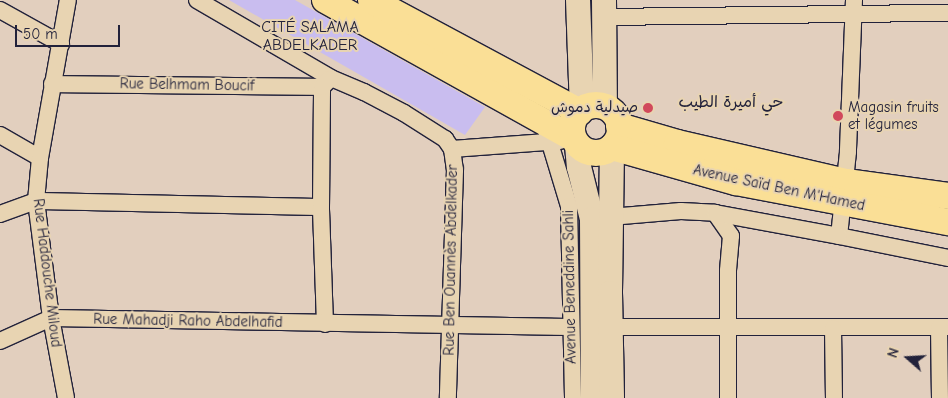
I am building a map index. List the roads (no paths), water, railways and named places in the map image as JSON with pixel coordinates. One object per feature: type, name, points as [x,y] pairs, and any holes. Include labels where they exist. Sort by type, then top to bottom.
[{"type":"main road","points":[[325,0],[590,153],[598,153],[602,125],[572,122],[565,138]]},
{"type":"main road","name":"Avenue Saïd Ben M'Hamed","points":[[371,0],[602,125],[677,143],[948,222]]},
{"type":"main road","name":"Avenue Saïd Ben M'Hamed","points":[[844,193],[948,196]]},
{"type":"street","name":"Rue Haddouche Miloud","points":[[66,398],[51,318],[36,200],[40,158],[68,0]]},
{"type":"street","name":"Rue Ben Ouannès Abdelkader","points":[[197,0],[327,82],[404,113],[445,139],[452,149],[455,170],[448,398]]},
{"type":"street","points":[[578,0],[602,125],[610,217],[612,398]]},
{"type":"street","points":[[602,125],[604,8],[854,7],[948,13]]},
{"type":"street","points":[[838,236],[844,193],[854,7]]},
{"type":"street","points":[[0,10],[61,44]]},
{"type":"street","points":[[325,324],[321,207],[327,82]]},
{"type":"street","name":"Rue Belhmam Boucif","points":[[52,84],[327,82]]},
{"type":"street","points":[[0,135],[40,158]]},
{"type":"street","points":[[452,149],[565,138],[569,146],[560,171]]},
{"type":"street","name":"Avenue Beneddine Sahli","points":[[565,138],[560,171],[570,206],[570,327],[573,398]]},
{"type":"street","name":"Avenue Beneddine Sahli","points":[[565,138],[579,167],[592,219],[593,398]]},
{"type":"street","points":[[0,214],[36,200],[321,207]]},
{"type":"street","points":[[610,217],[681,211],[715,213],[948,258]]},
{"type":"street","points":[[715,213],[730,236],[728,398]]},
{"type":"street","points":[[0,341],[51,318]]},
{"type":"street","name":"Rue Mahadji Raho Abdelhafid","points":[[51,318],[570,327]]},
{"type":"street","points":[[611,327],[944,327],[940,398]]},
{"type":"street","points":[[833,328],[834,398]]},
{"type":"place","name":"صيدلية دموش","points":[[648,108]]},
{"type":"place","name":"Magasin fruits et légumes","points":[[838,116]]},
{"type":"district","name":"CITÉ SALAMA ABDELKADER","points":[[310,36]]},
{"type":"district","name":"حي أميرة الطيب","points":[[731,102]]}]
